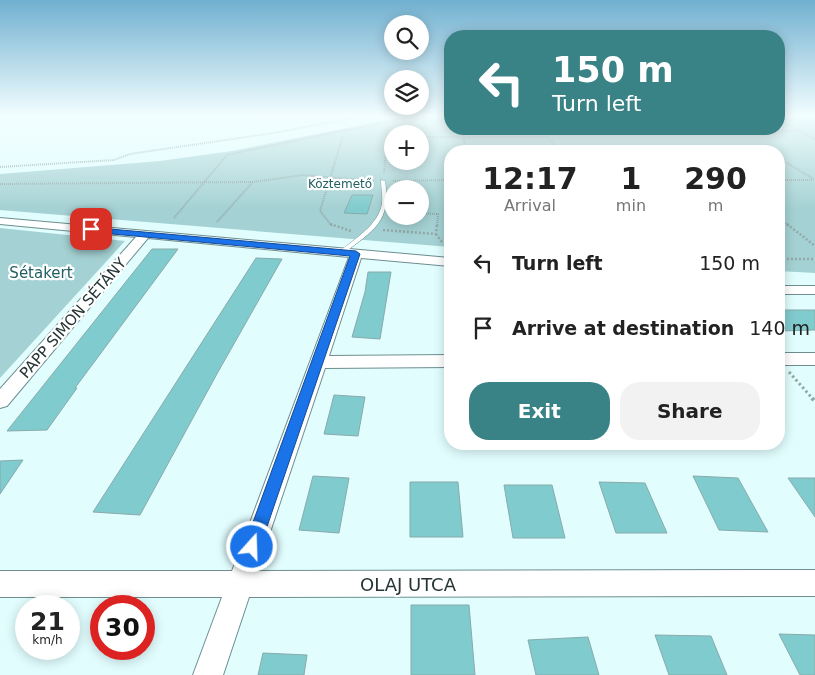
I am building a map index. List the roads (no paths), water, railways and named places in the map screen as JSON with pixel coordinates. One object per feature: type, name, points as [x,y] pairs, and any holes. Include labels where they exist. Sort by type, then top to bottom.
[{"type":"street","points":[[0,221],[444,261]]},
{"type":"street","name":"PAPP SIMON SÉTÁNY","points":[[0,401],[145,234]]},
{"type":"street","points":[[208,675],[318,362],[349,253]]},
{"type":"street","points":[[785,290],[815,290]]},
{"type":"street","points":[[785,363],[815,359]]},
{"type":"street","points":[[318,362],[444,361]]},
{"type":"street","name":"OLAJ UTCA","points":[[0,584],[815,583]]},
{"type":"lane","points":[[349,253],[378,222],[384,211],[386,195],[383,181]]},
{"type":"park label","name":"Köztemető","points":[[340,184]]},
{"type":"park label","name":"Sétakert","points":[[41,273]]}]
